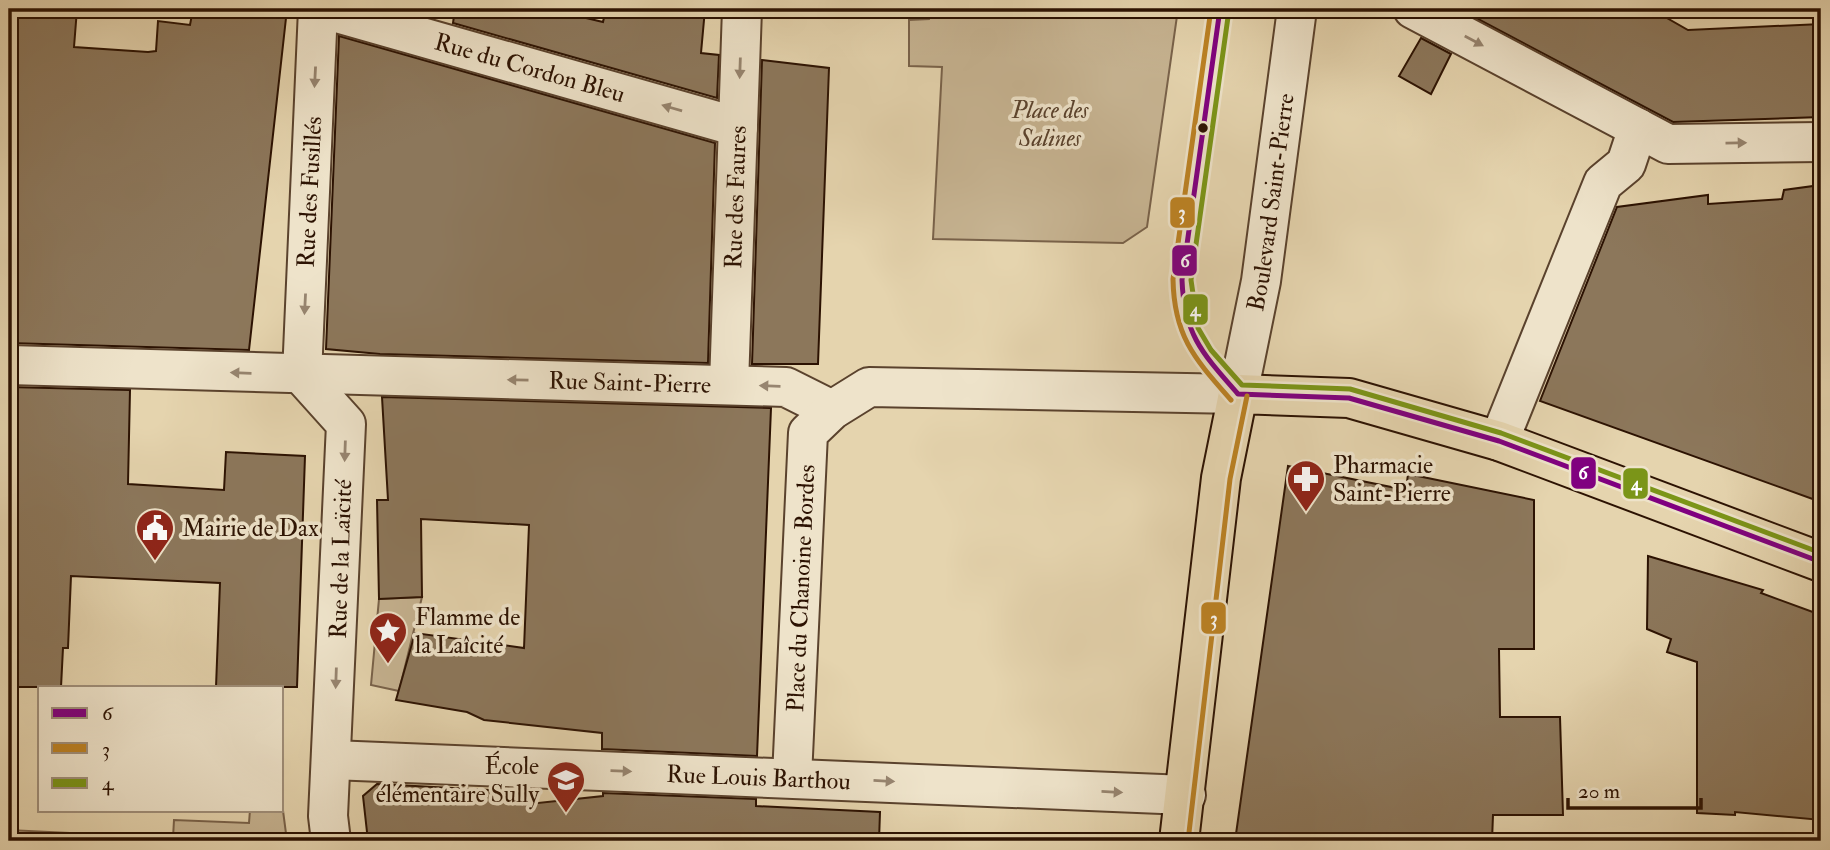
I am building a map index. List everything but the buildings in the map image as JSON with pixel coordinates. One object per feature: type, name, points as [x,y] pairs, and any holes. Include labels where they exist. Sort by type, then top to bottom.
[{"type":"main road","points":[[1179,841],[1221,478],[1238,394],[1349,398],[1499,441],[1821,562]]},
{"type":"street","name":"Rue du Cordon Bleu","points":[[320,9],[738,127]]},
{"type":"street","name":"Rue des Fusillés","points":[[302,375],[320,9]]},
{"type":"street","name":"Rue des Faures","points":[[729,384],[742,9]]},
{"type":"street","name":"Boulevard Saint-Pierre","points":[[1238,394],[1261,281],[1297,9]]},
{"type":"street","points":[[1413,9],[1653,136],[1821,142]]},
{"type":"street","points":[[1499,441],[1603,183],[1653,136]]},
{"type":"street","name":"Rue Saint-Pierre","points":[[9,365],[786,387],[832,410]]},
{"type":"street","name":"Rue de la Laïcité","points":[[302,375],[346,424],[328,816],[331,841]]},
{"type":"street","points":[[832,410],[869,387],[1238,394]]},
{"type":"street","name":"Place du Chanoine Bordes","points":[[792,777],[808,433],[832,410]]},
{"type":"street","name":"Rue Louis Barthou","points":[[332,760],[1186,795]]},
{"type":"green space","name":"Place des Salines","points":[[930,9],[1178,9],[1147,227],[1123,243],[933,239],[942,67],[909,66],[909,20],[929,19]]},
{"type":"green space","points":[[422,597],[399,691],[371,685],[379,599]]},
{"type":"green space","points":[[250,812],[283,812],[287,841],[9,841],[9,830],[173,838],[174,820],[249,823]]},
{"type":"transit line","name":"3","points":[[1211,9],[1173,279],[1174,299],[1177,317],[1189,346],[1231,400]]},
{"type":"transit line","name":"6","points":[[1220,9],[1182,280],[1191,330],[1205,355],[1238,394],[1349,398],[1499,441],[1821,562]]},
{"type":"transit line","name":"4","points":[[1229,10],[1191,280],[1198,328],[1211,350],[1242,385],[1350,389],[1501,433],[1821,553]]},
{"type":"transit line","name":"3","points":[[1188,841],[1230,479],[1247,396]]},
{"type":"place","name":"Pharmacie Saint-Pierre","points":[[1306,513]]},
{"type":"place","name":"Mairie de Dax","points":[[155,562]]},
{"type":"place","name":"Flamme de la Laîcité","points":[[388,665]]},
{"type":"place","name":"École élémentaire Sully","points":[[566,814]]}]
